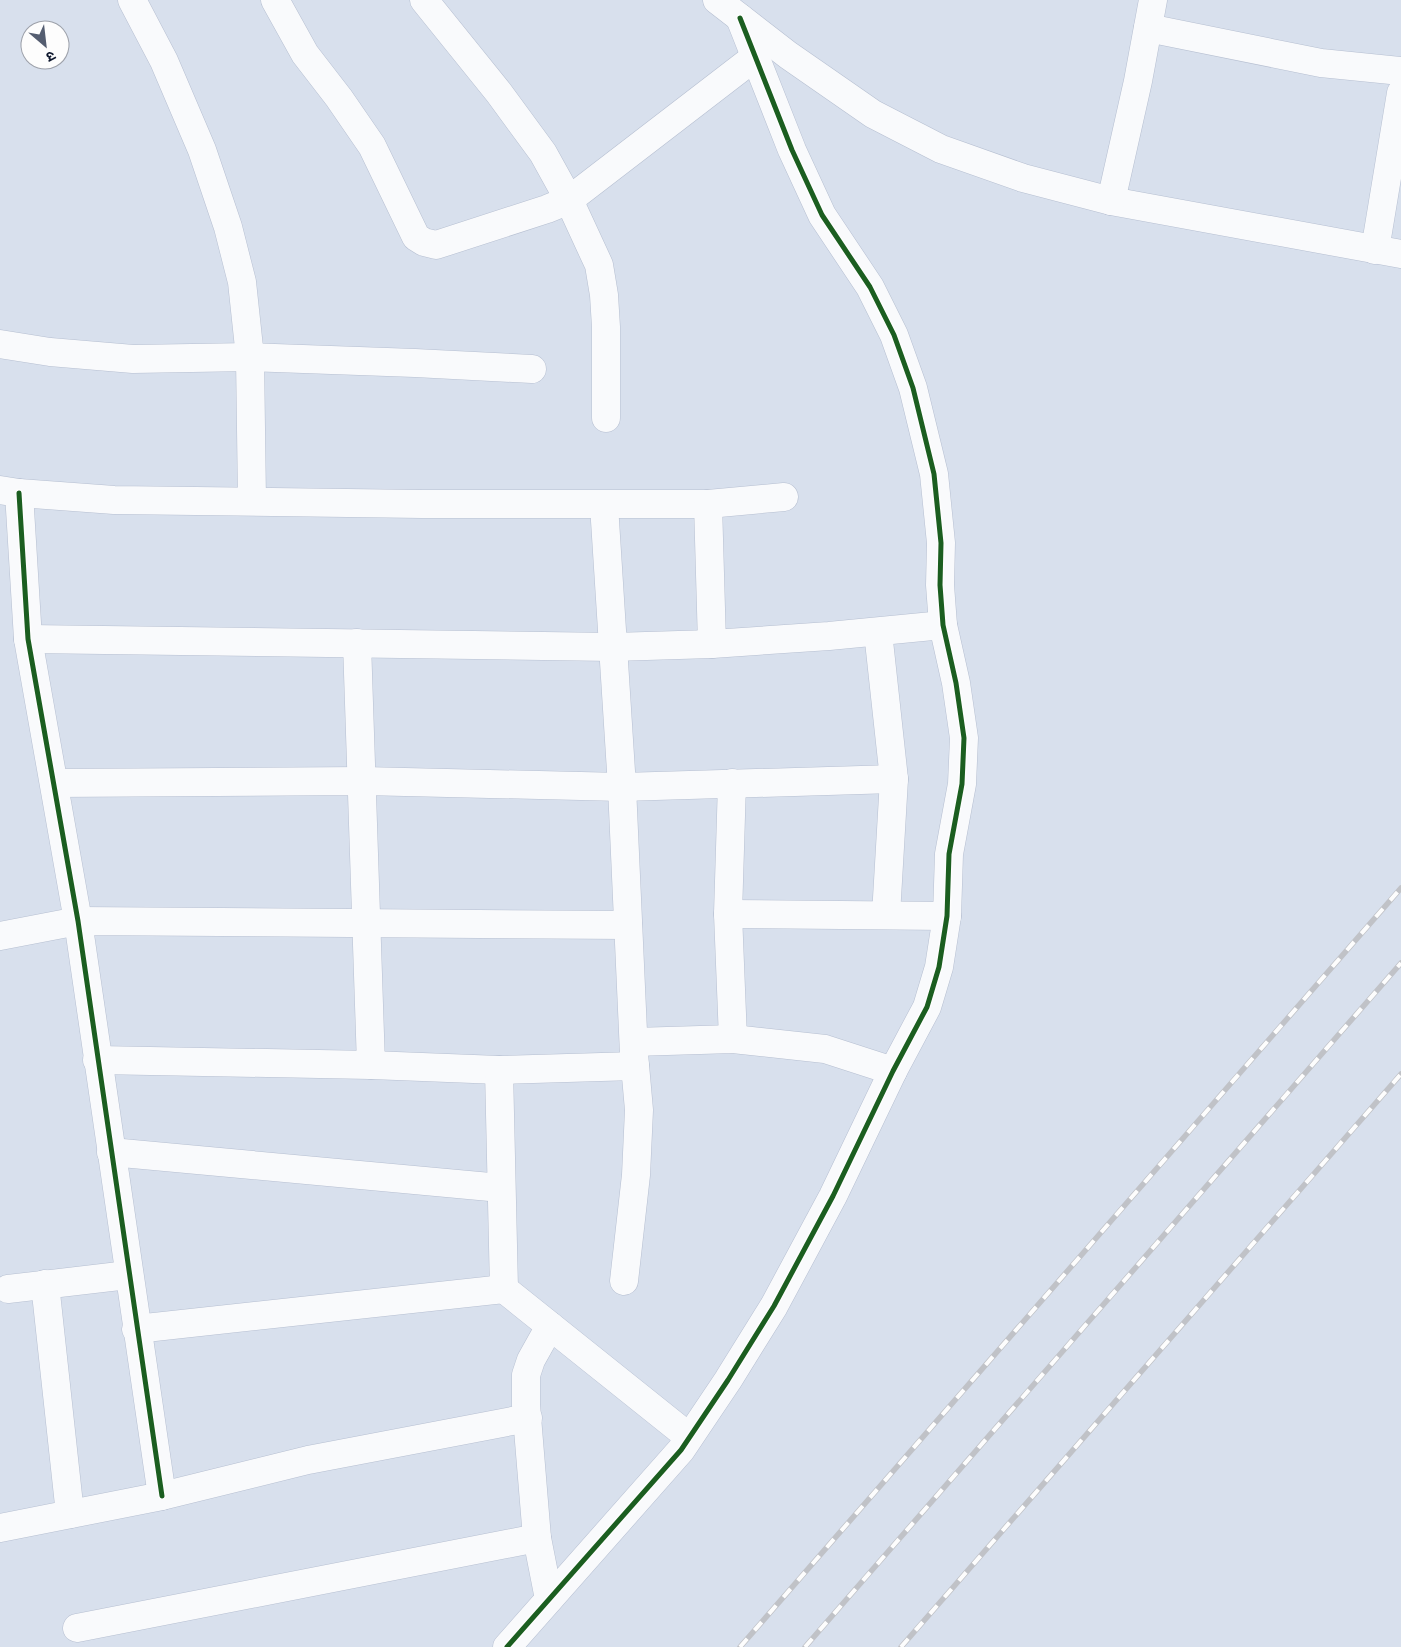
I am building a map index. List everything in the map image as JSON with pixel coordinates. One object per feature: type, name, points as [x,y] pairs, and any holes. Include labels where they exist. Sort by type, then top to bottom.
[{"type":"street","points":[[132,0],[164,61],[198,141],[228,227],[242,282],[250,357],[252,501]]},
{"type":"street","points":[[275,0],[305,54],[339,98],[372,146],[416,237],[424,242],[436,245],[569,200],[755,57]]},
{"type":"street","points":[[424,0],[499,93],[537,145],[569,200],[599,265],[606,327],[606,418]]},
{"type":"street","points":[[717,0],[788,56],[873,114],[941,149],[1023,178],[1111,202],[1388,252],[1401,93]]},
{"type":"street","points":[[1111,202],[1138,81],[1153,0]]},
{"type":"street","points":[[508,1647],[548,1599],[681,1450],[728,1380],[774,1306],[833,1196],[893,1071],[927,1007],[939,967],[947,916],[949,854],[962,784],[964,738],[956,683],[943,626],[940,585],[941,543],[934,474],[913,388],[894,334],[870,287],[822,215],[792,150],[740,18]]},
{"type":"street","points":[[1148,28],[1321,63],[1401,71]]},
{"type":"street","points":[[0,344],[50,352],[133,359],[250,357],[532,369]]},
{"type":"street","points":[[162,1496],[128,1275],[78,921],[28,639],[10,492],[114,500],[604,505],[708,504],[784,497]]},
{"type":"street","points":[[708,504],[712,644]]},
{"type":"street","points":[[604,505],[622,787],[638,1110],[636,1175],[624,1281]]},
{"type":"street","points":[[28,639],[613,647],[712,644],[943,626]]},
{"type":"street","points":[[878,632],[894,779],[886,915]]},
{"type":"street","points":[[357,643],[371,1065]]},
{"type":"street","points":[[54,783],[363,781],[622,787],[894,779]]},
{"type":"street","points":[[732,783],[728,914],[733,1039]]},
{"type":"street","points":[[728,914],[947,916]]},
{"type":"street","points":[[0,936],[78,921],[628,925]]},
{"type":"street","points":[[97,1060],[371,1065],[499,1070],[634,1054],[733,1039],[826,1049],[893,1071]]},
{"type":"street","points":[[499,1070],[504,1289]]},
{"type":"street","points":[[111,1152],[501,1188]]},
{"type":"street","points":[[8,1289],[128,1275]]},
{"type":"street","points":[[45,1284],[70,1514]]},
{"type":"street","points":[[136,1329],[504,1289],[689,1437]]},
{"type":"street","points":[[548,1599],[537,1538],[526,1375],[531,1360],[550,1326]]},
{"type":"street","points":[[0,1528],[162,1496],[308,1460],[528,1418]]},
{"type":"street","points":[[77,1628],[537,1538]]},
{"type":"railway","points":[[740,1647],[1401,888]]},
{"type":"railway","points":[[805,1647],[1401,963]]},
{"type":"railway","points":[[901,1647],[1401,1074]]},
{"type":"cycle path","points":[[507,1647],[681,1450],[728,1380],[774,1306],[833,1196],[893,1071],[927,1007],[939,967],[947,916],[949,854],[962,784],[964,738],[956,683],[943,625],[940,585],[941,543],[934,474],[913,388],[894,335],[870,287],[822,215],[792,150],[740,18]]},
{"type":"cycle path","points":[[19,493],[28,639],[78,921],[162,1496]]}]
